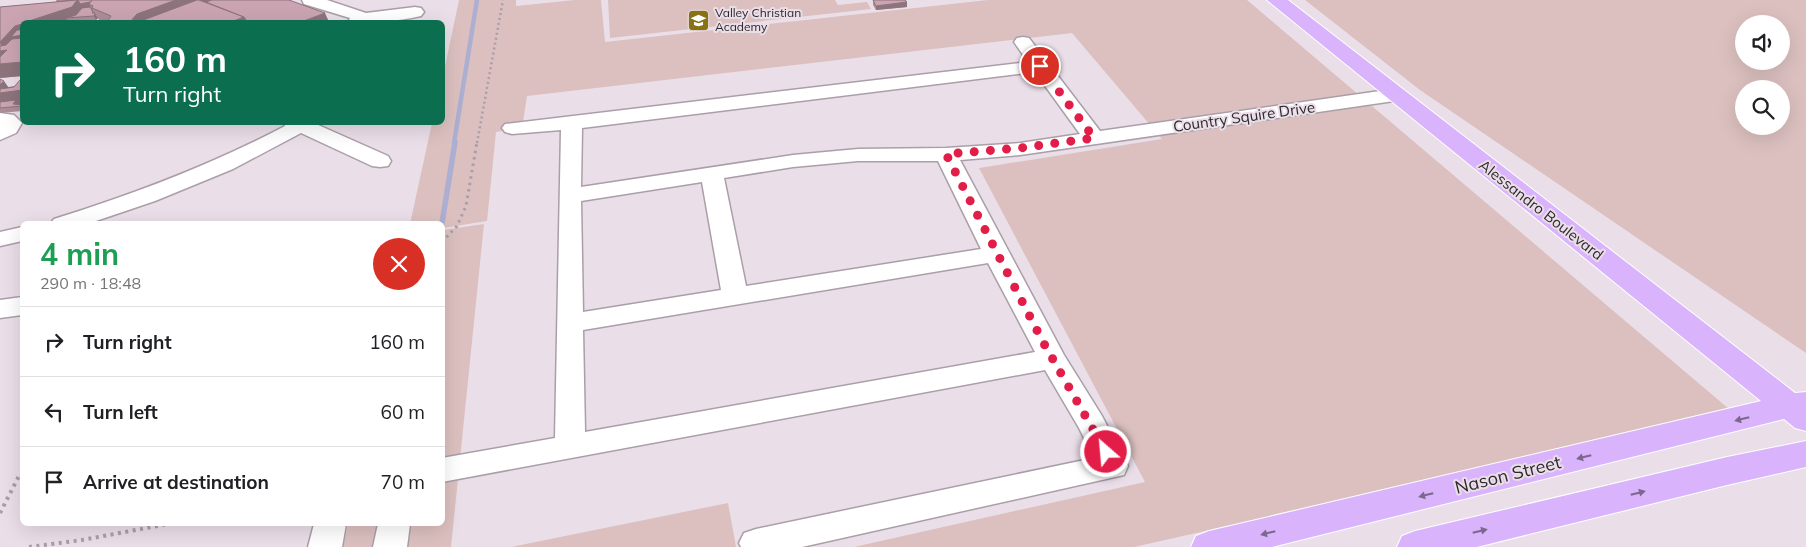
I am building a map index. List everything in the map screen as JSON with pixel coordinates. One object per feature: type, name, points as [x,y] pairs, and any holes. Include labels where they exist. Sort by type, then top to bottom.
[{"type":"main road","name":"Alessandro Boulevard","points":[[1276,0],[1394,95],[1800,409]]},
{"type":"main road","name":"Nason Street","points":[[1209,547],[1800,409]]},
{"type":"main road","points":[[1415,547],[1727,471],[1806,454]]},
{"type":"street","points":[[310,0],[365,20]]},
{"type":"street","points":[[374,20],[414,13]]},
{"type":"street","points":[[1023,42],[1094,138]]},
{"type":"street","points":[[512,128],[572,123],[1040,66]]},
{"type":"street","name":"Country Squire Drive","points":[[570,196],[793,161],[858,155],[946,154],[1020,148],[1394,95]]},
{"type":"street","points":[[0,119],[7,119],[12,123],[9,128],[0,134]]},
{"type":"street","points":[[570,446],[570,196],[572,123]]},
{"type":"street","points":[[71,221],[195,178],[270,143],[298,125]]},
{"type":"street","points":[[302,125],[380,161]]},
{"type":"street","points":[[756,543],[1114,466],[1092,424],[1052,359],[996,254],[946,154]]},
{"type":"street","points":[[712,174],[735,296]]},
{"type":"street","points":[[0,239],[20,234]]},
{"type":"street","points":[[570,323],[996,254]]},
{"type":"street","points":[[0,309],[20,306]]},
{"type":"street","points":[[445,469],[1052,359]]},
{"type":"street","points":[[324,547],[329,526]]},
{"type":"street","points":[[390,547],[394,526]]},
{"type":"path","points":[[445,239],[458,226],[466,206],[503,0]]},
{"type":"path","points":[[0,513],[20,474]]},
{"type":"path","points":[[29,547],[82,540],[157,526]]},
{"type":"shaded area","points":[[459,0],[516,0],[516,6],[575,0],[601,0],[605,42],[988,0],[1247,0],[1729,409],[1552,453],[1134,547],[854,547],[1145,482],[979,168],[1162,139],[1072,33],[527,96],[522,128],[496,132],[487,221],[445,228],[445,221],[411,221],[432,125],[445,125],[445,66]]},
{"type":"shaded area","name":"Valley Christian Academy","points":[[608,0],[835,0],[838,5],[867,2],[871,9],[610,38]]},
{"type":"shaded area","points":[[1305,0],[1806,0],[1806,353],[1420,90]]},
{"type":"shaded area","points":[[484,224],[451,547],[343,547],[348,526],[445,526],[445,230]]},
{"type":"shaded area","points":[[728,503],[736,547],[511,547]]},
{"type":"building","points":[[57,0],[75,0],[57,2]]},
{"type":"building","points":[[77,0],[72,7],[32,20],[20,20],[20,25],[15,26],[0,42],[0,7]]},
{"type":"building","points":[[78,0],[92,0],[80,4]]},
{"type":"building","points":[[92,0],[176,0],[137,14],[132,20],[108,20],[111,16],[92,8],[93,6],[89,4]]},
{"type":"building","points":[[197,0],[244,17],[236,20],[143,20]]},
{"type":"building","points":[[212,0],[289,0],[325,13],[306,20],[246,20],[244,17],[206,2]]},
{"type":"building","points":[[873,0],[905,0],[907,2],[876,6]]},
{"type":"building","points":[[90,7],[92,13],[95,13],[94,16],[66,18],[76,15],[82,8]]},
{"type":"building","points":[[17,30],[20,30],[20,35],[11,37]]},
{"type":"building","points":[[20,38],[20,62],[0,64],[0,57],[7,50],[0,51],[0,46],[6,45],[12,39]]},
{"type":"building","points":[[20,80],[20,90],[0,93],[0,89],[14,87]]},
{"type":"building","points":[[16,100],[13,104],[20,106],[0,108],[0,102]]},
{"type":"waterway","points":[[454,143],[477,0]]},
{"type":"waterway","points":[[442,221],[455,142]]},
{"type":"place","name":"Valley Christian Academy","points":[[699,20]]},
{"type":"route","points":[[1040,66],[1094,138],[1020,148],[946,154],[996,254],[1052,359],[1092,424],[1106,452]]}]
